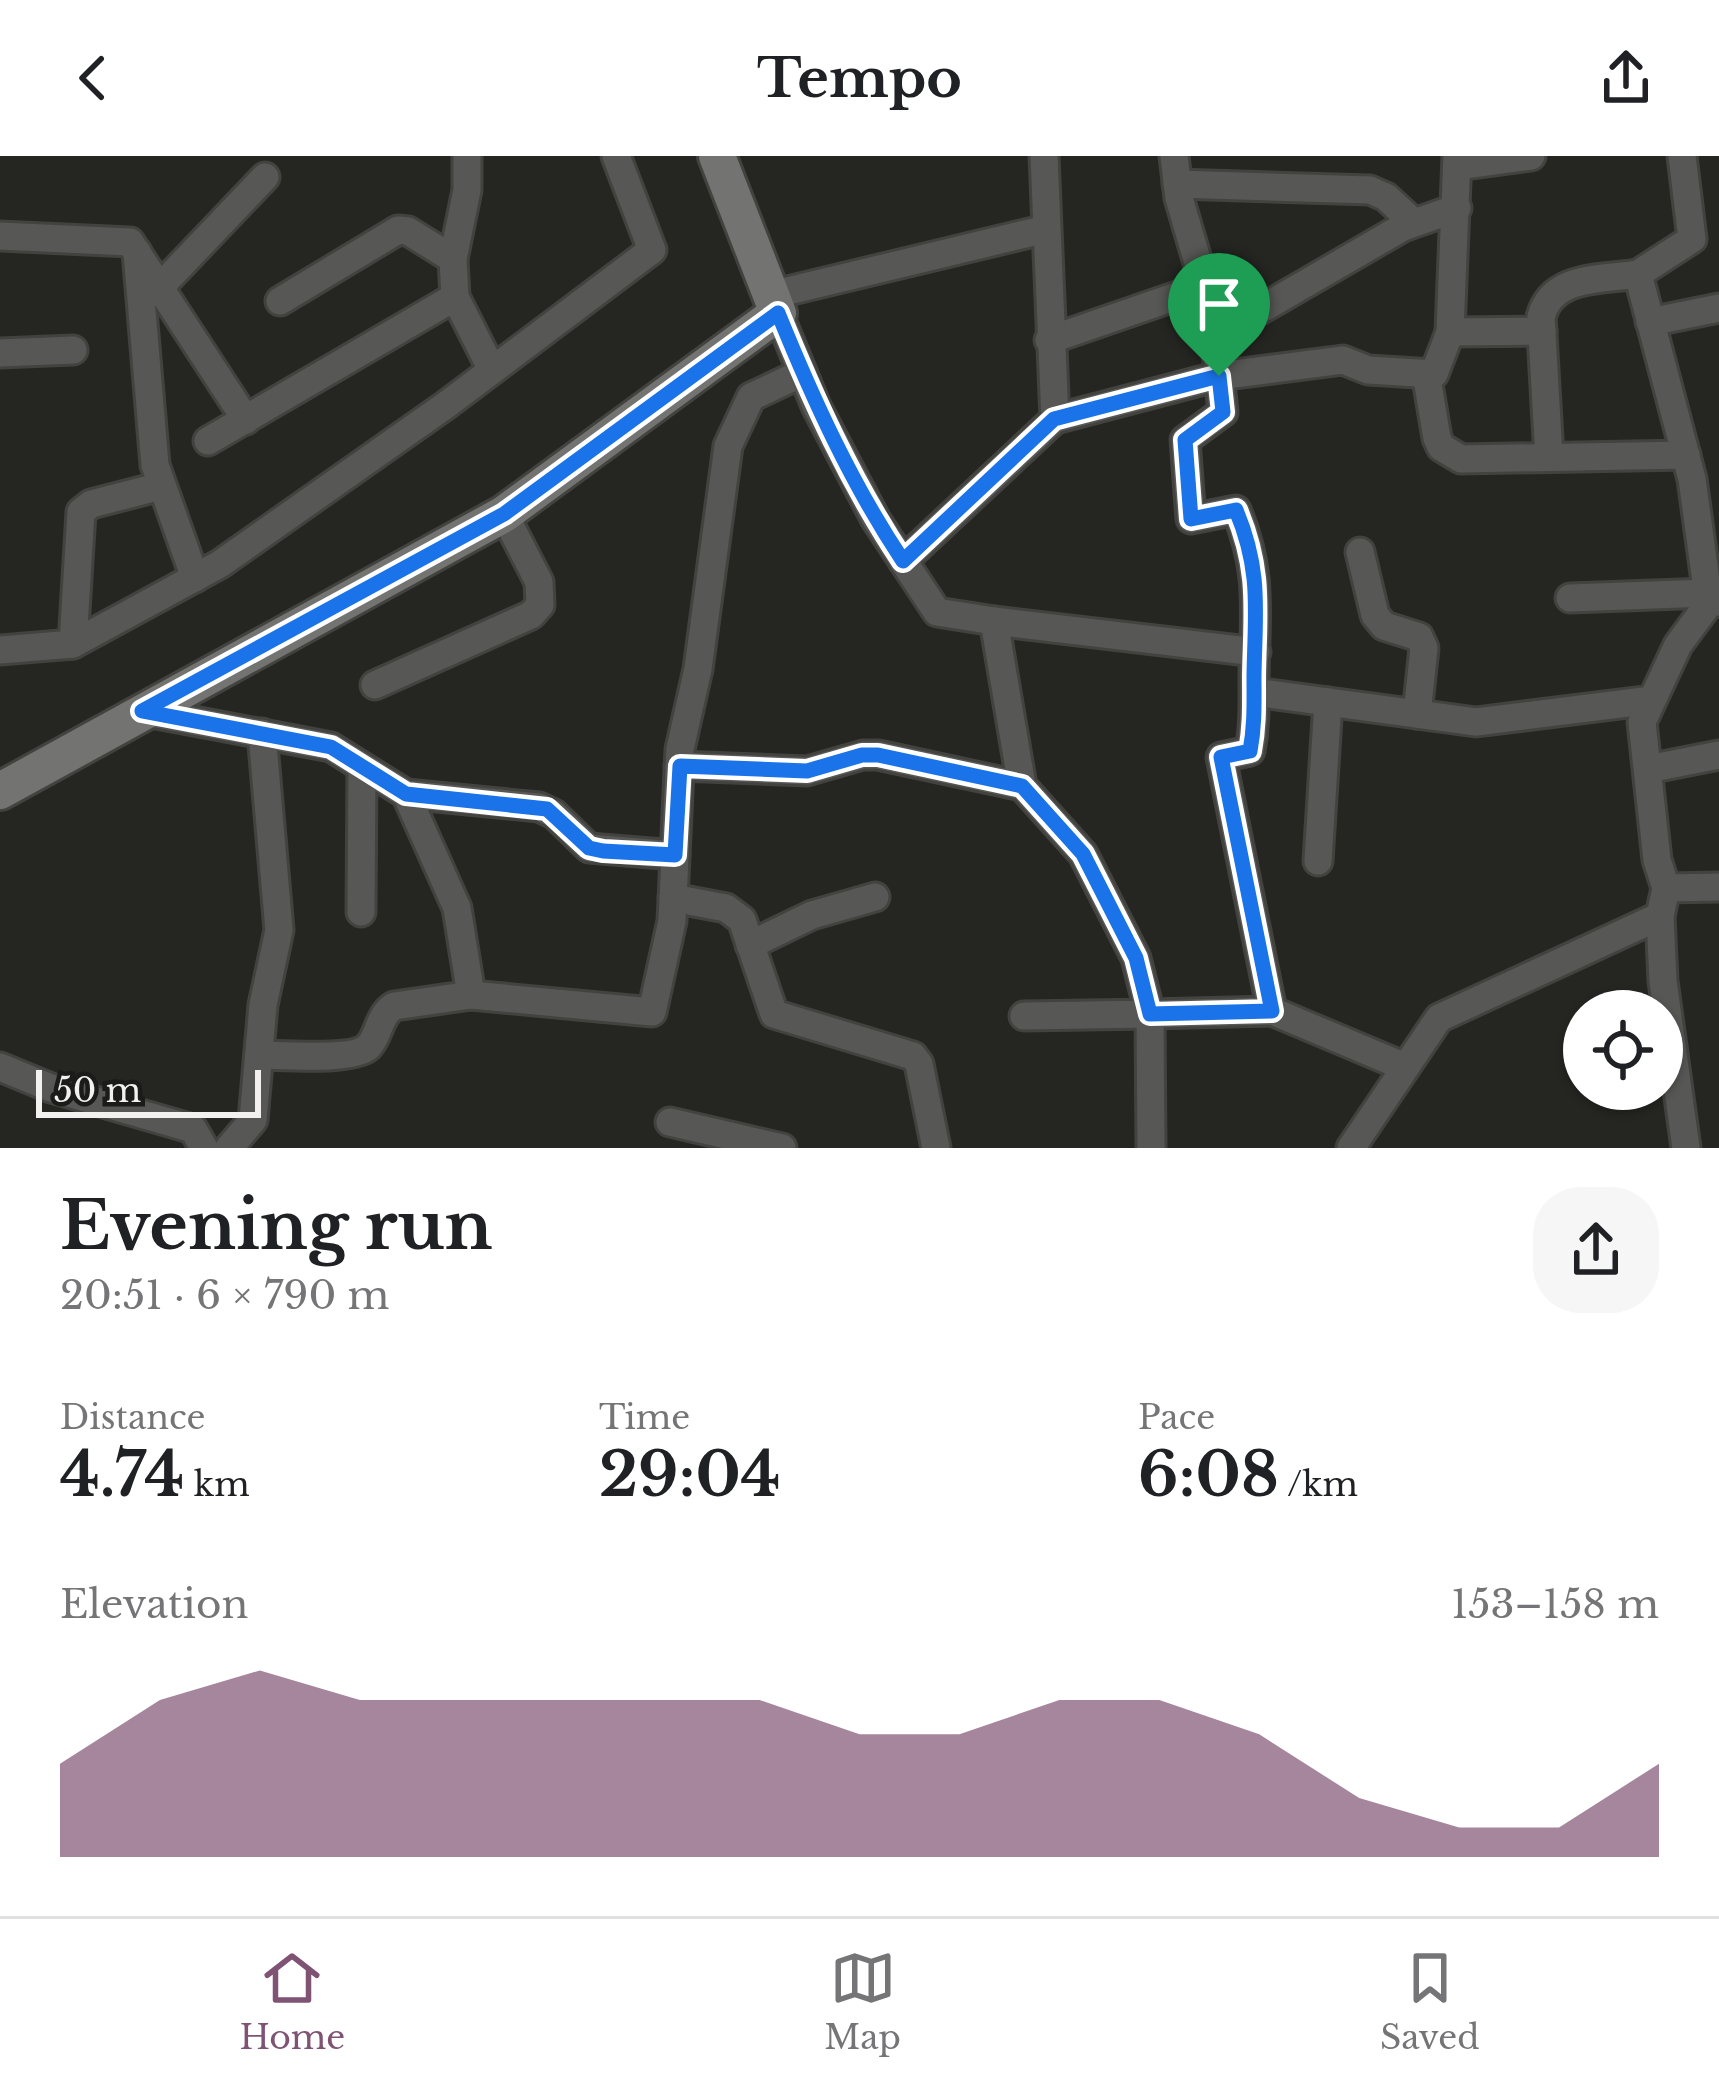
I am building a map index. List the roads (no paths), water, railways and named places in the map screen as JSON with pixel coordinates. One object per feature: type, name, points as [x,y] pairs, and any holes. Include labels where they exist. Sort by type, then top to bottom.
[{"type":"street","points":[[466,156],[467,190],[453,259],[455,297],[492,370]]},
{"type":"street","points":[[0,650],[73,644],[220,564],[652,250],[616,156]]},
{"type":"street","points":[[717,156],[802,373],[876,520],[938,612],[1256,652]]},
{"type":"street","points":[[1044,156],[1054,419]]},
{"type":"street","points":[[903,561],[1054,419],[1219,376],[1342,359],[1368,370],[1434,374],[1450,332],[1457,161],[1531,156]]},
{"type":"street","points":[[1550,458],[1542,331],[1545,302],[1553,291],[1638,274],[1693,239],[1682,156]]},
{"type":"street","points":[[1272,1011],[1221,757],[1250,751],[1256,721],[1258,627],[1252,549],[1236,510],[1191,519],[1185,440],[1223,412],[1215,336],[1175,170],[1370,190],[1386,197],[1413,222]]},
{"type":"street","points":[[161,286],[265,177]]},
{"type":"street","points":[[1215,336],[1413,222],[1457,208]]},
{"type":"street","points":[[0,791],[504,514],[775,304],[1046,229]]},
{"type":"street","points":[[280,301],[398,230],[408,231],[453,259]]},
{"type":"street","points":[[0,236],[123,239],[137,248],[246,420]]},
{"type":"street","points":[[137,248],[152,446],[161,486],[195,578]]},
{"type":"street","points":[[1638,274],[1686,455],[1712,599],[1678,645],[1642,722],[1663,902],[1663,980],[1686,1148]]},
{"type":"street","points":[[1049,340],[1203,287]]},
{"type":"street","points":[[208,441],[455,297]]},
{"type":"street","points":[[1650,322],[1719,308]]},
{"type":"street","points":[[1450,332],[1542,331]]},
{"type":"street","points":[[0,353],[73,350]]},
{"type":"street","points":[[259,1055],[355,1054],[370,1045],[384,1012],[394,1006],[471,995],[652,1012],[673,898],[680,766],[728,446],[752,397],[802,373]]},
{"type":"street","points":[[1426,373],[1437,438],[1461,459],[1686,455]]},
{"type":"street","points":[[73,644],[81,512],[91,504],[161,486]]},
{"type":"street","points":[[375,685],[531,615],[540,605],[539,582],[504,514]]},
{"type":"street","points":[[1360,552],[1375,615],[1384,626],[1419,637],[1424,648],[1417,715]]},
{"type":"street","points":[[1570,598],[1712,599]]},
{"type":"street","points":[[994,621],[1022,786],[1083,854],[1136,958],[1150,1014],[1151,1148]]},
{"type":"street","points":[[1255,692],[1476,722],[1652,700]]},
{"type":"street","points":[[1318,861],[1328,702]]},
{"type":"street","points":[[142,711],[331,747],[406,794],[538,807],[554,814],[589,848],[675,855]]},
{"type":"street","points":[[229,1148],[254,1120],[263,1005],[279,930],[262,734]]},
{"type":"street","points":[[1648,770],[1719,754]]},
{"type":"street","points":[[680,766],[807,771],[878,755],[1022,786]]},
{"type":"street","points":[[361,912],[362,766]]},
{"type":"street","points":[[406,794],[457,908],[471,995]]},
{"type":"street","points":[[1351,1148],[1431,1027],[1451,1011],[1663,902],[1719,886]]},
{"type":"street","points":[[750,945],[812,915],[875,897]]},
{"type":"street","points":[[673,898],[735,912],[742,920],[774,1014],[913,1056],[919,1064],[936,1148]]},
{"type":"street","points":[[1024,1016],[1272,1011],[1405,1067]]},
{"type":"street","points":[[0,1067],[50,1088],[193,1129],[204,1148]]},
{"type":"street","points":[[670,1122],[782,1148]]}]
